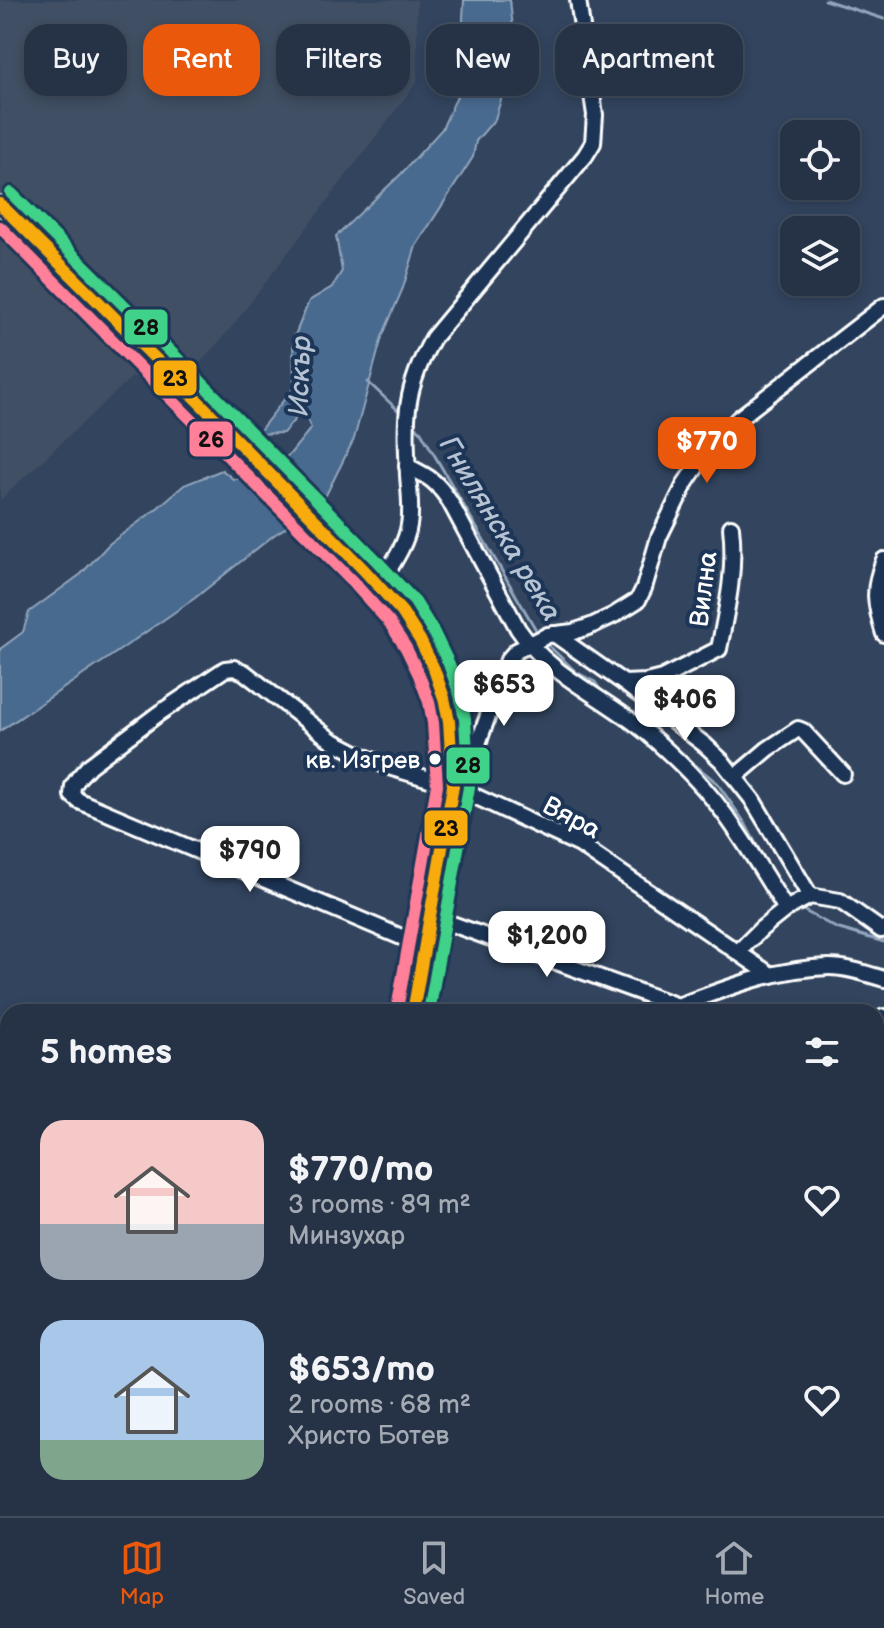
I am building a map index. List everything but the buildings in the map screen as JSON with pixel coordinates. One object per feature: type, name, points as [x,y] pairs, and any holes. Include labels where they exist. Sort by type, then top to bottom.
[{"type":"street","points":[[379,586],[409,525],[406,414],[419,362],[433,338],[593,143],[595,115],[578,0]]},
{"type":"street","points":[[0,204],[364,570],[402,612],[420,640],[444,698],[449,721],[453,786],[414,1004]]},
{"type":"street","points":[[453,786],[475,752],[508,660],[516,651],[551,635],[591,626],[638,600],[659,537],[686,482],[709,448],[738,419],[884,306]]},
{"type":"street","points":[[407,466],[440,485],[518,629],[561,672],[644,731],[683,766],[797,903]]},
{"type":"street","name":"Вилна","points":[[624,683],[662,678],[719,649],[733,570],[731,527]]},
{"type":"street","points":[[884,560],[875,585],[876,608],[884,634]]},
{"type":"street","points":[[551,635],[624,683],[705,745],[735,777],[752,799],[797,903]]},
{"type":"street","name":"Вяра","points":[[425,947],[89,806],[72,795],[73,786],[117,744],[225,669],[234,668],[244,672],[331,740],[360,755],[453,786],[580,845],[771,975]]},
{"type":"street","points":[[735,777],[798,729],[843,774]]},
{"type":"street","points":[[738,952],[761,929],[797,903],[840,901],[869,923],[884,929]]},
{"type":"street","points":[[430,916],[672,1004]]},
{"type":"street","points":[[684,1004],[771,975],[832,967],[884,979]]},
{"type":"shaded area","points":[[0,0],[417,0],[417,82],[410,91],[410,24],[276,24],[276,96],[406,96],[232,327],[199,364],[131,378],[0,500]]},
{"type":"water","points":[[464,0],[510,0],[513,24],[463,24]]},
{"type":"water","name":"Искър","points":[[457,96],[502,96],[495,119],[476,141],[473,157],[416,246],[403,288],[382,337],[354,439],[321,505],[274,535],[195,598],[0,731],[0,649],[23,632],[29,612],[81,574],[109,544],[184,485],[222,470],[233,479],[255,479],[290,454],[311,428],[303,410],[283,433],[257,434],[294,387],[293,340],[309,301],[332,287],[342,271],[336,236],[401,174],[442,129]]},
{"type":"waterway","points":[[825,0],[884,19]]},
{"type":"waterway","name":"Гнилянска река","points":[[368,382],[403,415]]},
{"type":"waterway","name":"Гнилянска река","points":[[412,423],[421,432],[539,635]]},
{"type":"waterway","name":"Гнилянска река","points":[[544,641],[576,672],[595,682],[603,694]]},
{"type":"waterway","name":"Гнилянска река","points":[[620,704],[644,719],[717,783],[745,823],[774,878]]},
{"type":"waterway","name":"Гнилянска река","points":[[799,908],[836,928],[884,942]]},
{"type":"transit line","name":"28","points":[[11,193],[375,559],[415,602],[434,633],[460,695],[465,719],[469,787],[430,1004]]},
{"type":"transit line","name":"23","points":[[0,204],[364,570],[402,612],[420,640],[444,698],[449,721],[453,786],[414,1004]]},
{"type":"transit line","name":"26","points":[[0,227],[352,581],[389,622],[406,648],[429,702],[437,785],[398,1004]]},
{"type":"place","name":"кв. Изгрев","points":[[435,759]]}]
